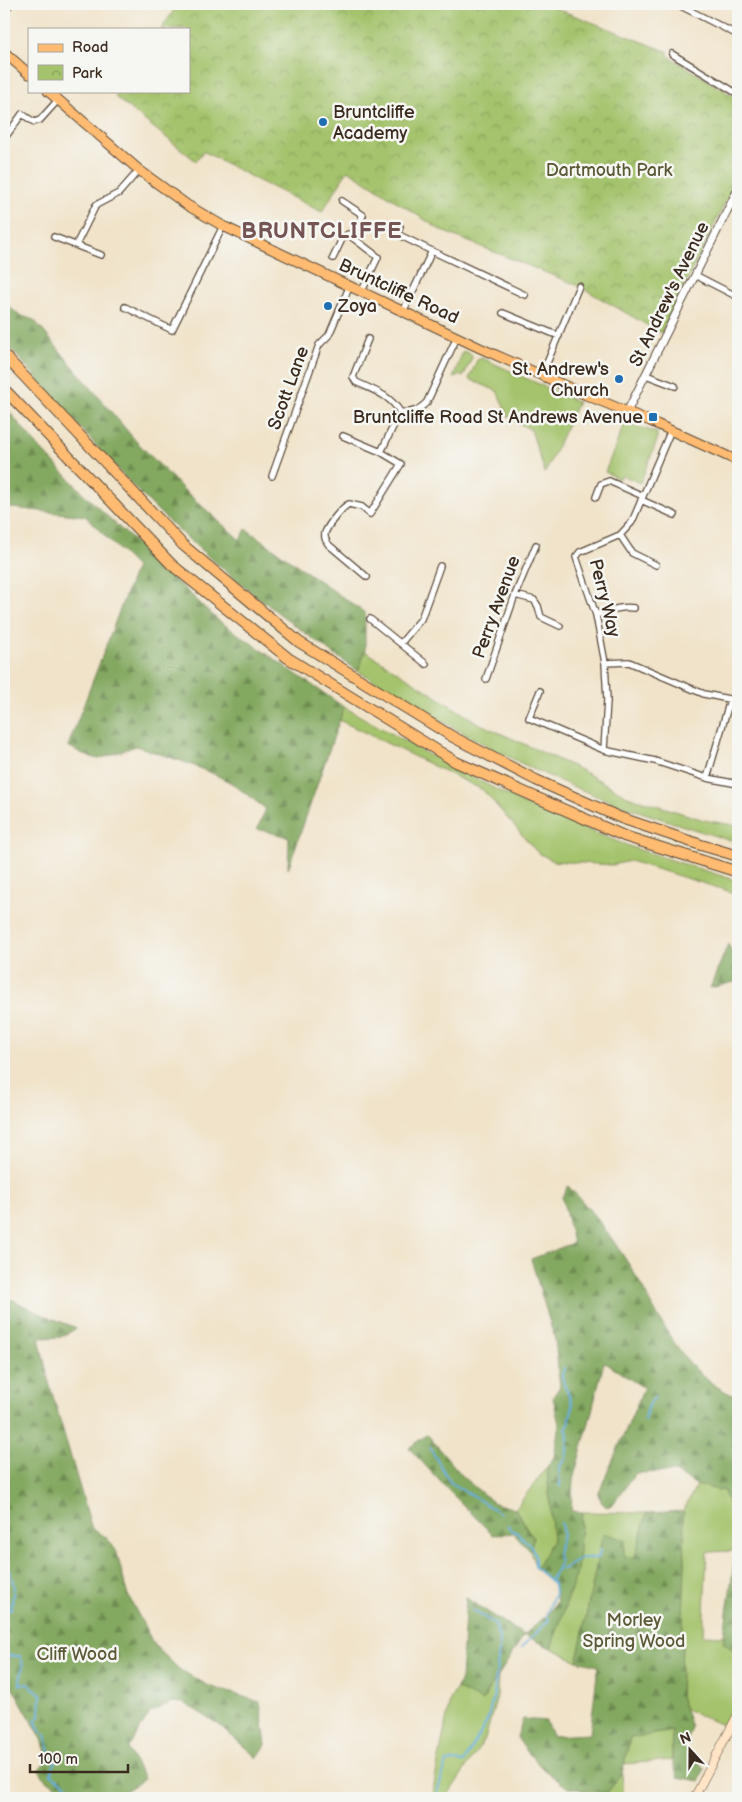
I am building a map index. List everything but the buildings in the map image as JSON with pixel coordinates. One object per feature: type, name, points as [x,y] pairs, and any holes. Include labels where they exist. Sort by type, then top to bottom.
[{"type":"highway","points":[[4,356],[183,545],[299,642],[453,737],[536,780],[621,818],[738,856]]},
{"type":"highway","points":[[4,389],[172,565],[288,658],[456,762],[624,836],[738,872]]},
{"type":"main road","points":[[4,10],[8,4]]},
{"type":"main road","points":[[4,52],[28,73]]},
{"type":"main road","name":"Bruntcliffe Road","points":[[49,92],[139,170],[187,205],[223,226],[457,337],[738,461]]},
{"type":"main road","points":[[694,1798],[738,1714]]},
{"type":"street","points":[[677,4],[738,34]]},
{"type":"street","points":[[672,54],[738,94]]},
{"type":"street","points":[[7,135],[22,114],[34,122],[40,120],[58,100]]},
{"type":"street","points":[[76,245],[96,205],[119,193],[139,170]]},
{"type":"street","name":"St Andrew's Avenue","points":[[628,412],[738,190]]},
{"type":"street","points":[[342,202],[363,215],[353,237]]},
{"type":"street","points":[[124,307],[172,330],[223,226]]},
{"type":"street","points":[[400,227],[395,237],[432,251],[525,295]]},
{"type":"street","points":[[333,258],[342,240],[348,234],[378,257],[362,291]]},
{"type":"street","points":[[54,237],[102,255]]},
{"type":"street","points":[[403,312],[432,251]]},
{"type":"street","points":[[695,275],[738,297]]},
{"type":"street","name":"Scott Lane","points":[[272,476],[319,345],[329,335],[350,286]]},
{"type":"street","points":[[542,375],[579,286]]},
{"type":"street","points":[[502,313],[559,336]]},
{"type":"street","points":[[400,412],[409,413],[419,410],[427,402],[457,337]]},
{"type":"street","points":[[368,339],[354,377],[356,382],[388,397],[394,402],[400,412]]},
{"type":"street","points":[[646,376],[675,386]]},
{"type":"street","points":[[381,452],[400,412]]},
{"type":"street","name":"Perry Way","points":[[604,750],[607,700],[605,663],[596,616],[576,557],[580,552],[620,535],[632,522],[671,430]]},
{"type":"street","points":[[343,436],[381,452],[401,464],[370,514],[362,507],[349,504],[343,507],[325,534],[325,540],[329,545],[367,577]]},
{"type":"street","points":[[596,497],[601,484],[608,481],[675,515]]},
{"type":"street","points":[[620,535],[632,553],[656,565]]},
{"type":"street","name":"Perry Avenue","points":[[486,679],[515,595],[536,545]]},
{"type":"street","points":[[401,643],[421,619],[440,566]]},
{"type":"street","points":[[515,595],[534,600],[541,617],[560,626]]},
{"type":"street","points":[[596,616],[615,608],[634,608]]},
{"type":"street","points":[[370,619],[426,664]]},
{"type":"street","name":"Perry Way","points":[[605,663],[629,662],[704,694],[738,701]]},
{"type":"street","points":[[540,691],[529,718],[604,750],[655,761],[707,778],[738,784]]},
{"type":"street","points":[[707,778],[730,700]]},
{"type":"green space","name":"Dartmouth Park","points":[[178,4],[545,4],[669,52],[667,55],[738,99],[738,177],[661,333],[579,286],[442,231],[348,170],[322,212],[203,151],[196,161],[115,97],[118,92],[190,92],[190,28],[162,28]]},
{"type":"green space","points":[[4,302],[19,315],[34,320],[135,440],[185,491],[240,540],[246,529],[365,613],[365,651],[358,671],[281,615],[182,534],[159,512],[99,449],[4,341]]},
{"type":"green space","points":[[463,351],[471,354],[472,358],[463,377],[459,375],[453,378]]},
{"type":"green space","points":[[482,358],[578,402],[545,473],[531,430],[509,418],[497,391],[469,379],[477,360]]},
{"type":"green space","points":[[4,405],[33,441],[89,499],[219,621],[344,707],[288,869],[289,837],[257,829],[266,809],[233,784],[184,762],[136,746],[99,759],[87,756],[68,746],[136,567],[85,516],[4,507]]},
{"type":"green space","points":[[625,422],[657,433],[657,441],[640,483],[622,475],[620,479],[605,472]]},
{"type":"green space","points":[[365,651],[478,723],[581,770],[627,796],[704,820],[738,826],[738,843],[594,795],[503,754],[444,722],[358,671]]},
{"type":"green space","points":[[344,707],[424,752],[532,808],[634,848],[738,881],[738,894],[630,861],[612,865],[553,861],[537,852],[483,790],[339,720]]},
{"type":"green space","points":[[728,944],[738,965],[738,981],[710,988]]},
{"type":"green space","points":[[568,1186],[614,1242],[668,1333],[686,1359],[712,1384],[738,1398],[738,1532],[724,1491],[697,1485],[675,1472],[636,1473],[613,1504],[607,1507],[602,1503],[598,1494],[644,1388],[604,1362],[573,1480],[571,1511],[582,1512],[577,1572],[551,1648],[524,1635],[546,1616],[557,1602],[554,1584],[536,1569],[553,1540],[547,1467],[554,1457],[559,1424],[553,1397],[560,1386],[555,1340],[531,1259],[573,1243],[562,1197]]},
{"type":"green space","name":"Cliff Wood","points":[[4,1299],[13,1300],[36,1312],[77,1328],[61,1337],[39,1338],[50,1386],[92,1529],[106,1537],[117,1554],[127,1593],[154,1645],[179,1669],[209,1686],[260,1702],[266,1745],[257,1758],[218,1724],[184,1703],[172,1702],[150,1713],[128,1749],[144,1779],[124,1792],[127,1798],[69,1798],[66,1793],[42,1775],[39,1769],[48,1759],[42,1739],[4,1672]]},
{"type":"green space","points":[[427,1434],[465,1479],[494,1503],[515,1509],[533,1538],[530,1551],[513,1533],[493,1535],[409,1448]]},
{"type":"green space","points":[[547,1467],[553,1540],[536,1569],[530,1551],[533,1538],[515,1509]]},
{"type":"green space","points":[[697,1485],[724,1491],[738,1532],[736,1551],[707,1552],[703,1635],[724,1636],[724,1642],[738,1655],[738,1694],[727,1727],[685,1709],[680,1696],[685,1563],[683,1511]]},
{"type":"green space","name":"Morley Spring Wood","points":[[683,1511],[685,1563],[680,1696],[691,1727],[684,1748],[705,1768],[699,1781],[678,1777],[672,1760],[672,1731],[630,1738],[622,1773],[607,1793],[568,1788],[543,1769],[524,1748],[517,1737],[523,1719],[546,1721],[552,1736],[590,1734],[598,1666],[577,1661],[603,1533],[625,1540],[624,1556],[635,1557],[647,1513]]},
{"type":"green space","points":[[582,1512],[647,1513],[635,1557],[624,1557],[603,1534],[577,1661],[551,1648],[577,1572]]},
{"type":"green space","points":[[738,1533],[738,1655],[723,1642]]},
{"type":"green space","points":[[466,1598],[524,1635],[482,1701],[457,1688],[461,1679]]},
{"type":"green space","points":[[498,1676],[497,1696],[485,1739],[446,1798],[437,1798],[432,1795],[450,1700],[457,1688],[482,1700]]},
{"type":"green space","points":[[672,1731],[672,1760],[624,1764],[630,1738]]},
{"type":"green space","points":[[622,1773],[624,1798],[581,1798],[582,1789],[607,1793]]},
{"type":"waterway","points":[[560,1486],[559,1467],[566,1459],[568,1435],[566,1429],[572,1412],[570,1397],[562,1376],[564,1368]]},
{"type":"waterway","points":[[645,1420],[647,1407],[655,1397]]},
{"type":"waterway","points":[[430,1448],[450,1482],[500,1513]]},
{"type":"waterway","points":[[550,1580],[560,1562],[557,1553],[563,1534],[561,1523]]},
{"type":"waterway","points":[[508,1525],[511,1530],[531,1546],[535,1555],[535,1567],[554,1584],[555,1593],[546,1616],[549,1620],[522,1647]]},
{"type":"waterway","points":[[557,1570],[565,1568],[581,1558],[598,1558],[600,1550]]},
{"type":"waterway","points":[[4,1563],[11,1574],[14,1587],[11,1609],[4,1610]]},
{"type":"waterway","points":[[435,1798],[447,1762],[464,1762],[487,1721],[494,1694],[500,1641],[495,1624],[472,1610]]},
{"type":"waterway","points":[[4,1656],[20,1656],[22,1660],[20,1685],[28,1684],[41,1694],[40,1717],[35,1720],[40,1731],[46,1735],[49,1749],[56,1760],[51,1774],[92,1798]]},
{"type":"place","name":"Bruntcliffe Academy","points":[[323,122]]},
{"type":"place","name":"Zoya","points":[[328,306]]},
{"type":"place","name":"St. Andrew's Church","points":[[619,379]]},
{"type":"place","name":"Bruntcliffe Road St Andrews Avenue","points":[[653,417]]},
{"type":"district","name":"BRUNTCLIFFE","points":[[322,230]]}]
